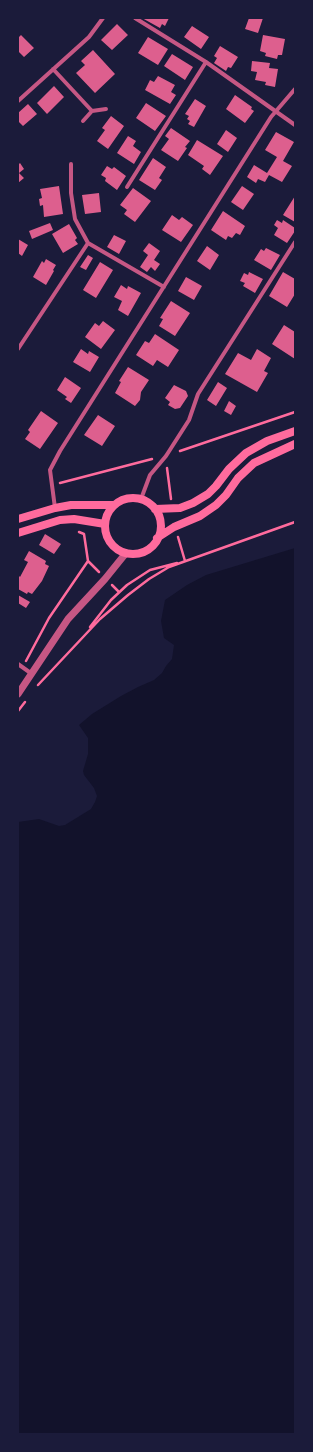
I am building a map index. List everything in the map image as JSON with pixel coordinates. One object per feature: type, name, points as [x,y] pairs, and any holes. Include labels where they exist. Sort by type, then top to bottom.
[{"type":"main road","points":[[155,509],[180,508],[197,501],[208,494],[229,469],[246,453],[268,441],[295,431]]},
{"type":"main road","points":[[157,538],[174,527],[200,516],[216,505],[226,496],[238,478],[254,462],[295,444]]},
{"type":"main road","points":[[18,519],[71,505],[114,505],[127,499],[141,499],[149,503],[155,509],[160,523],[160,531],[152,546],[145,551],[126,553],[118,549],[111,542],[106,534],[105,524],[106,517],[114,505]]},
{"type":"main road","points":[[18,533],[60,520],[74,519],[105,524]]},
{"type":"street","points":[[18,101],[89,37],[103,18]]},
{"type":"street","points":[[136,18],[206,62],[275,112],[295,124]]},
{"type":"street","points":[[127,187],[206,62]]},
{"type":"street","points":[[53,69],[92,111]]},
{"type":"street","points":[[55,508],[50,470],[60,451],[275,112],[295,89]]},
{"type":"street","points":[[83,121],[92,111],[106,109]]},
{"type":"street","points":[[71,164],[71,193],[76,219],[88,243],[164,287]]},
{"type":"street","points":[[141,499],[150,475],[166,456],[189,420],[198,394],[295,242]]},
{"type":"street","points":[[18,349],[88,243]]},
{"type":"street","points":[[18,694],[68,619],[105,580],[126,553]]},
{"type":"street","points":[[18,664],[32,674]]},
{"type":"path","points":[[35,688],[100,619],[128,595],[169,567],[295,522]]},
{"type":"path","points":[[23,667],[49,618],[88,560],[84,534],[78,531]]},
{"type":"path","points":[[84,635],[111,600],[127,585],[150,570],[185,561]]},
{"type":"path","points":[[18,711],[27,700]]},
{"type":"shaded area","points":[[295,548],[295,1434],[18,1434],[18,822],[39,819],[59,826],[65,825],[91,809],[97,796],[94,788],[84,775],[83,771],[88,754],[88,738],[79,725],[92,714],[121,696],[154,680],[162,673],[172,659],[174,645],[164,638],[161,621],[165,600],[187,585],[206,575]]},
{"type":"building","points":[[142,18],[169,18],[165,26],[162,24],[160,28]]},
{"type":"building","points":[[249,18],[263,18],[258,33],[245,29]]},
{"type":"building","points":[[117,24],[128,35],[112,50],[101,40]]},
{"type":"building","points":[[192,26],[209,37],[201,49],[184,37]]},
{"type":"building","points":[[21,35],[34,48],[24,57],[18,51],[18,38]]},
{"type":"building","points":[[263,35],[285,39],[282,55],[278,55],[277,59],[265,56],[266,53],[260,51]]},
{"type":"building","points":[[148,37],[168,49],[158,65],[138,53]]},
{"type":"building","points":[[220,46],[238,57],[231,68],[228,67],[226,71],[214,63],[217,58],[214,56]]},
{"type":"building","points":[[93,50],[115,74],[95,93],[76,73],[85,65],[81,61]]},
{"type":"building","points":[[172,54],[193,67],[185,80],[164,66]]},
{"type":"building","points":[[252,61],[270,63],[269,68],[278,69],[275,87],[265,85],[266,82],[255,80],[257,72],[251,71]]},
{"type":"building","points":[[158,76],[175,85],[171,92],[176,95],[170,104],[145,90],[150,80],[154,82]]},
{"type":"building","points":[[54,86],[64,97],[47,114],[37,103]]},
{"type":"building","points":[[235,95],[252,107],[251,109],[254,111],[245,123],[226,109]]},
{"type":"building","points":[[195,99],[206,106],[194,127],[188,124],[190,121],[187,119],[189,116],[185,114]]},
{"type":"building","points":[[146,103],[166,116],[155,131],[136,118]]},
{"type":"building","points":[[28,104],[37,114],[23,126],[18,121],[18,113]]},
{"type":"building","points":[[111,116],[124,126],[108,149],[97,141],[105,130],[102,128]]},
{"type":"building","points":[[171,128],[190,141],[185,147],[187,148],[178,161],[161,150],[169,139],[165,136]]},
{"type":"building","points":[[226,130],[237,138],[228,152],[217,144]]},
{"type":"building","points":[[276,132],[294,142],[283,161],[292,166],[282,182],[269,175],[265,182],[258,179],[256,183],[247,177],[254,165],[267,173],[277,157],[265,150]]},
{"type":"building","points":[[128,136],[136,141],[133,146],[141,152],[134,164],[117,153]]},
{"type":"building","points":[[197,140],[223,156],[210,175],[202,169],[204,166],[188,155]]},
{"type":"building","points":[[153,158],[166,167],[159,178],[162,180],[155,190],[139,180]]},
{"type":"building","points":[[20,163],[24,169],[19,173],[24,178],[18,183],[18,165]]},
{"type":"building","points":[[107,166],[112,169],[114,167],[126,176],[117,190],[105,181],[106,178],[101,175]]},
{"type":"building","points":[[59,186],[63,214],[44,217],[43,205],[40,206],[39,199],[42,198],[40,189]]},
{"type":"building","points":[[242,186],[254,194],[243,210],[231,202]]},
{"type":"building","points":[[133,188],[151,201],[135,222],[124,214],[127,210],[120,205]]},
{"type":"building","points":[[99,193],[101,212],[85,214],[82,195]]},
{"type":"building","points":[[295,196],[295,222],[283,215]]},
{"type":"building","points":[[223,211],[245,226],[240,235],[236,233],[232,238],[228,236],[226,240],[211,230]]},
{"type":"building","points":[[172,215],[179,220],[182,217],[193,225],[181,242],[162,230]]},
{"type":"building","points":[[277,220],[282,223],[283,220],[295,228],[295,231],[287,243],[274,235],[278,228],[274,225]]},
{"type":"building","points":[[50,223],[53,230],[32,239],[29,231]]},
{"type":"building","points":[[69,224],[77,238],[75,240],[78,244],[63,253],[52,234]]},
{"type":"building","points":[[114,235],[126,241],[119,254],[107,247]]},
{"type":"building","points":[[18,239],[28,245],[22,256],[18,253]]},
{"type":"building","points":[[149,243],[160,251],[154,260],[160,264],[155,271],[151,267],[147,272],[140,267],[148,255],[143,251]]},
{"type":"building","points":[[207,246],[219,255],[210,270],[197,261]]},
{"type":"building","points":[[266,248],[280,255],[271,270],[254,260],[261,249],[264,251]]},
{"type":"building","points":[[88,255],[93,258],[86,270],[80,267]]},
{"type":"building","points":[[46,259],[56,265],[46,285],[33,277],[42,261],[44,263]]},
{"type":"building","points":[[100,262],[113,270],[96,298],[83,290]]},
{"type":"building","points":[[249,272],[263,279],[255,293],[243,286],[245,283],[240,281],[244,273],[248,275]]},
{"type":"building","points":[[283,272],[295,279],[295,294],[287,307],[269,296]]},
{"type":"building","points":[[186,277],[202,286],[194,300],[178,291]]},
{"type":"building","points":[[121,285],[127,289],[128,286],[141,293],[128,316],[118,310],[122,301],[114,297]]},
{"type":"building","points":[[171,301],[190,313],[175,336],[159,326],[163,319],[160,318]]},
{"type":"building","points":[[103,321],[115,330],[101,349],[85,337],[95,323],[99,326]]},
{"type":"building","points":[[284,325],[295,332],[295,359],[272,344]]},
{"type":"building","points":[[155,334],[179,350],[168,367],[157,360],[153,366],[136,355],[145,341],[149,343]]},
{"type":"building","points":[[81,349],[88,354],[89,351],[99,357],[90,372],[73,362]]},
{"type":"building","points":[[257,349],[271,358],[264,371],[268,373],[257,392],[225,374],[238,353],[251,360]]},
{"type":"building","points":[[128,367],[149,380],[141,392],[140,400],[135,406],[115,393],[121,382],[119,381]]},
{"type":"building","points":[[65,377],[81,388],[71,403],[65,399],[67,397],[57,390]]},
{"type":"building","points":[[218,382],[227,388],[216,406],[207,400]]},
{"type":"building","points":[[174,385],[186,391],[188,396],[180,408],[175,409],[168,405],[170,402],[165,398]]},
{"type":"building","points":[[229,401],[236,406],[231,415],[224,411]]},
{"type":"building","points":[[41,411],[58,423],[40,449],[25,439],[30,432],[28,430]]},
{"type":"building","points":[[98,415],[115,426],[102,446],[84,435]]},
{"type":"building","points":[[45,534],[61,544],[54,554],[39,545]]},
{"type":"building","points":[[29,551],[46,561],[45,564],[49,566],[42,581],[32,594],[28,592],[27,594],[18,589],[18,575],[20,577],[28,562],[24,560]]},
{"type":"building","points":[[18,595],[30,602],[26,608],[18,603]]}]
